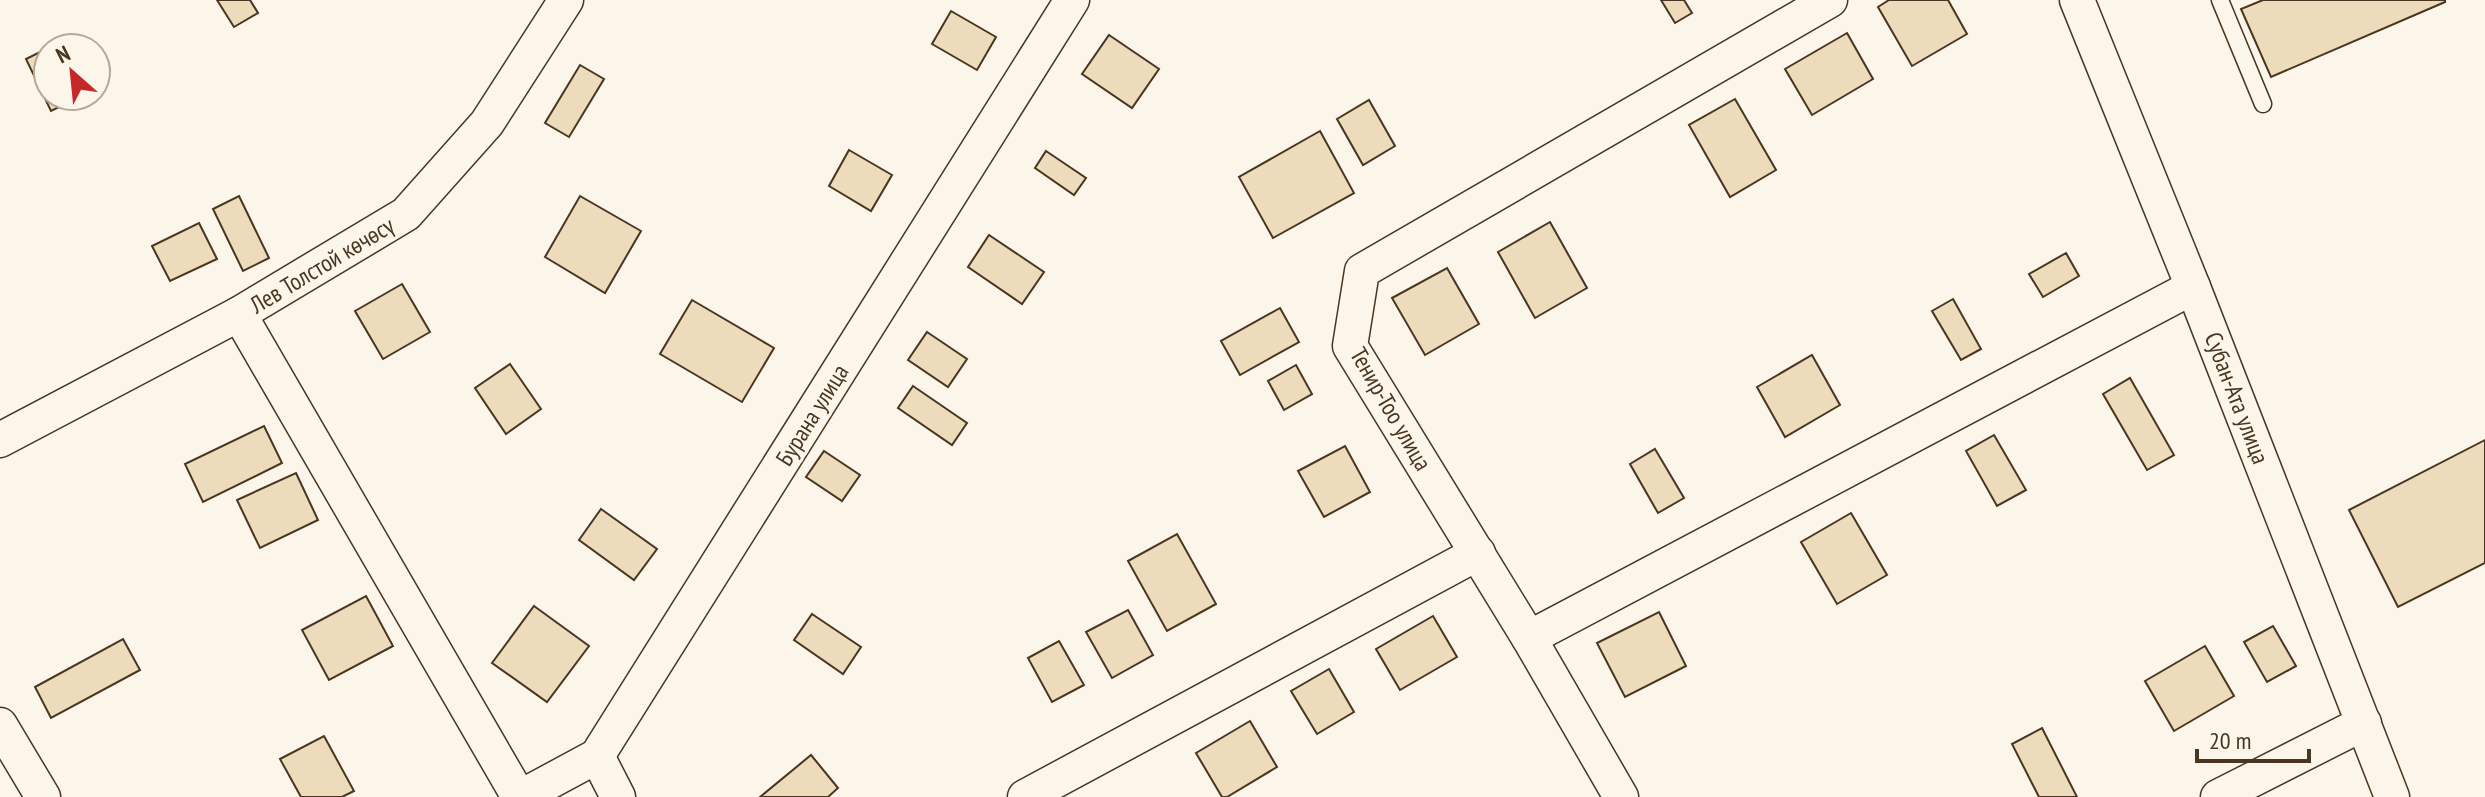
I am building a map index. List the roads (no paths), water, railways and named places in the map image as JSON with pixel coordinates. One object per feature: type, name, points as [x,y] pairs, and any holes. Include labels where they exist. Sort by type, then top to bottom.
[{"type":"street","name":"Лев Толстой көчөсү","points":[[0,440],[239,314],[406,214],[487,123],[566,0]]},
{"type":"street","name":"Бурана улица","points":[[520,797],[597,756],[1072,0]]},
{"type":"street","name":"Тенир-Тоо улица","points":[[1621,797],[1478,553],[1350,346],[1362,271],[1830,0]]},
{"type":"street","name":"Субан-Ата улица","points":[[2077,0],[2392,797]]},
{"type":"street","points":[[1529,638],[2193,287]]},
{"type":"street","points":[[239,314],[520,797]]},
{"type":"street","points":[[1025,797],[1478,553]]},
{"type":"street","points":[[2218,797],[2364,723]]},
{"type":"street","points":[[0,725],[43,797]]},
{"type":"street","points":[[597,756],[618,797]]},
{"type":"lane","points":[[2220,0],[2263,104]]}]
